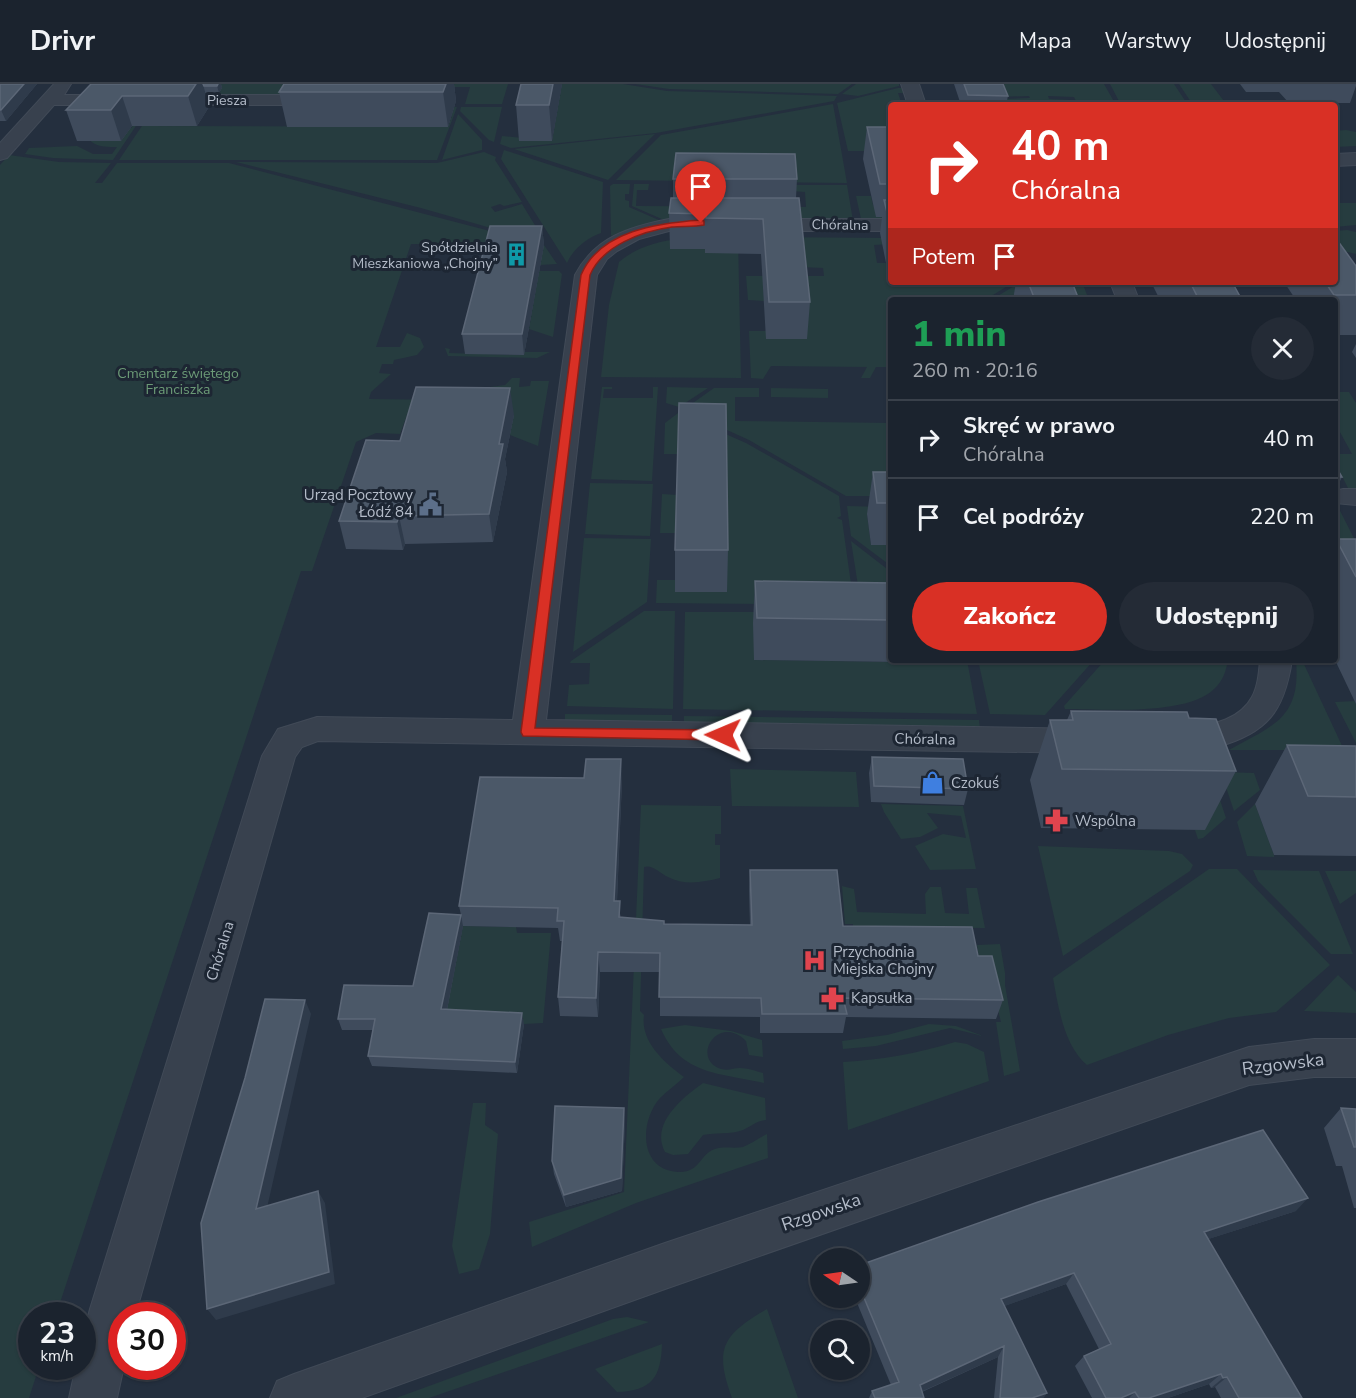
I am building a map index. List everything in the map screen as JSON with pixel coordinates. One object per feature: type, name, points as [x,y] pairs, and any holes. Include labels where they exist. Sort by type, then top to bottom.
[{"type":"street","points":[[0,154],[8,137],[50,100],[64,84]]},
{"type":"street","name":"Piesza","points":[[50,100],[356,100],[402,84]]},
{"type":"street","points":[[910,84],[916,102]]},
{"type":"street","points":[[1338,160],[1356,159]]},
{"type":"street","name":"Chóralna","points":[[528,732],[586,275],[591,262],[616,242],[648,229],[672,225],[888,225]]},
{"type":"street","points":[[1155,742],[1198,740],[1229,731],[1253,717],[1266,701],[1275,663]]},
{"type":"street","name":"Chóralna","points":[[93,1398],[113,1309],[279,756],[290,738],[317,729],[1120,742]]},
{"type":"street","name":"Rzgowska","points":[[294,1398],[665,1266],[1249,1066],[1314,1058],[1356,1058]]},
{"type":"green space","points":[[179,84],[294,84],[287,96],[171,96]]},
{"type":"green space","points":[[415,84],[508,84],[502,104],[465,104],[470,87],[425,87]]},
{"type":"green space","points":[[562,84],[623,84],[667,91],[837,96],[834,101],[656,133],[511,148],[500,144],[502,136],[552,141]]},
{"type":"green space","points":[[635,84],[852,84],[838,94],[669,89]]},
{"type":"green space","points":[[856,84],[899,84],[899,86],[858,96],[842,94]]},
{"type":"green space","points":[[991,84],[1104,84],[1114,102],[1076,102],[1074,97],[1048,96],[1049,99],[1071,100],[1072,102],[1006,102],[1005,99],[1030,98],[1029,96],[996,97]]},
{"type":"green space","points":[[1110,84],[1174,84],[1186,102],[1119,102]]},
{"type":"green space","points":[[1179,84],[1211,84],[1225,102],[1191,102]]},
{"type":"green space","points":[[905,88],[906,93],[898,93],[901,102],[888,102],[888,151],[848,151],[837,103]]},
{"type":"green space","points":[[833,104],[847,183],[616,180],[661,135]]},
{"type":"green space","points":[[444,107],[457,107],[437,160],[119,160],[154,108],[142,126],[448,127],[452,115]]},
{"type":"green space","points":[[461,107],[502,107],[494,142],[489,140],[460,111]]},
{"type":"green space","points":[[67,108],[148,108],[113,160],[53,158],[25,154],[29,148],[77,146],[93,154],[112,154],[117,147],[105,147],[92,142],[83,128],[131,128],[143,111],[66,110]]},
{"type":"green space","points":[[458,114],[482,140],[482,150],[442,160]]},
{"type":"green space","points":[[1338,131],[1356,132],[1356,146],[1338,147]]},
{"type":"green space","points":[[655,134],[608,180],[514,149]]},
{"type":"green space","points":[[504,150],[603,182],[601,233],[581,245],[567,263],[501,159]]},
{"type":"green space","points":[[484,152],[496,157],[495,160],[522,202],[491,207],[495,212],[522,204],[544,240],[529,239],[421,208],[236,162],[437,163]]},
{"type":"green space","name":"Cmentarz świętego Franciszka","points":[[9,155],[59,162],[111,163],[95,183],[102,183],[117,163],[229,163],[544,245],[557,264],[540,265],[543,245],[411,244],[376,347],[400,347],[407,333],[420,338],[424,347],[417,355],[394,360],[393,364],[382,364],[379,373],[391,374],[371,392],[369,399],[443,400],[483,388],[505,385],[512,378],[520,378],[519,387],[530,386],[531,381],[549,381],[538,446],[510,435],[421,414],[407,415],[400,434],[376,433],[356,442],[312,571],[301,571],[60,1302],[18,1302],[18,1380],[35,1380],[29,1398],[0,1398],[0,165]]},
{"type":"green space","points":[[630,184],[629,194],[625,194],[629,207],[661,221],[611,236],[610,186]]},
{"type":"green space","points":[[634,184],[649,184],[648,190],[637,190],[636,206],[806,207],[805,192],[792,191],[792,185],[847,185],[853,221],[664,220],[632,206]]},
{"type":"green space","points":[[856,196],[871,196],[873,205],[888,222],[861,219]]},
{"type":"green space","points":[[1338,203],[1356,203],[1356,225],[1338,227]]},
{"type":"green space","points":[[1338,231],[1356,232],[1356,254],[1338,250]]},
{"type":"green space","points":[[738,237],[741,378],[601,377],[609,305],[619,262],[646,246],[661,242],[691,238]]},
{"type":"green space","points":[[745,237],[888,238],[888,244],[874,245],[877,263],[888,263],[888,285],[1009,285],[990,297],[888,297],[888,367],[876,367],[870,378],[861,378],[867,367],[771,366],[763,379],[751,378],[749,331],[766,331],[767,339],[807,339],[801,276],[824,276],[823,268],[799,267]]},
{"type":"green space","points":[[539,271],[559,271],[562,274],[553,337],[529,329]]},
{"type":"green space","points":[[746,276],[763,276],[764,301],[748,300]]},
{"type":"green space","points":[[1016,285],[1083,285],[1088,297],[996,297]]},
{"type":"green space","points":[[445,348],[450,349],[449,353],[524,355],[524,352],[550,352],[537,358],[448,356]]},
{"type":"green space","points":[[602,387],[612,387],[612,389],[604,389],[603,398],[653,398],[653,387],[658,387],[652,481],[591,479]]},
{"type":"green space","points":[[667,387],[708,388],[679,407],[666,403]]},
{"type":"green space","points":[[714,388],[759,388],[759,397],[735,397],[735,421],[888,423],[888,485],[883,496],[846,496],[749,440],[683,410]]},
{"type":"green space","points":[[771,388],[828,389],[828,398],[771,397]]},
{"type":"green space","points":[[1338,392],[1349,392],[1356,403],[1356,492],[1350,492],[1338,468],[1338,454],[1352,454],[1338,428]]},
{"type":"green space","points":[[678,413],[746,443],[839,496],[841,516],[837,518],[842,520],[854,605],[656,603],[657,580],[675,580],[675,592],[726,592],[678,454],[664,454],[665,423]]},
{"type":"green space","points":[[590,483],[653,484],[650,536],[585,534]]},
{"type":"green space","points":[[662,494],[677,495],[676,533],[660,533]]},
{"type":"green space","points":[[847,506],[884,507],[885,514],[867,514],[871,545],[888,545],[888,564],[851,536]]},
{"type":"green space","points":[[1338,507],[1356,542],[1338,557]]},
{"type":"green space","points":[[584,538],[651,539],[647,602],[573,652]]},
{"type":"green space","points":[[851,541],[888,570],[888,605],[861,605]]},
{"type":"green space","points":[[644,611],[675,611],[673,709],[567,706],[569,685],[589,684],[590,663],[570,663],[571,661]]},
{"type":"green space","points":[[685,612],[788,612],[754,660],[968,663],[977,714],[683,709]]},
{"type":"green space","points":[[979,663],[1091,663],[1045,715],[990,714]]},
{"type":"green space","points":[[1102,663],[1227,663],[1224,676],[1214,689],[1201,698],[1185,704],[1121,710],[1065,709],[1064,706]]},
{"type":"green space","points":[[1296,663],[1303,663],[1344,750],[1229,750],[1259,734],[1281,717],[1289,707],[1294,695]]},
{"type":"green space","points":[[1355,701],[1356,704],[1356,743],[1335,702]]},
{"type":"green space","points":[[565,714],[672,715],[672,724],[565,721]]},
{"type":"green space","points":[[684,716],[979,720],[980,729],[684,726]]},
{"type":"green space","points":[[730,769],[856,772],[859,807],[732,806]]},
{"type":"green space","points":[[1221,772],[1254,773],[1260,790],[1234,811]]},
{"type":"green space","points":[[1211,773],[1226,818],[1203,838],[1198,839],[1195,830],[1205,829]]},
{"type":"green space","points":[[881,804],[963,806],[976,869],[930,870],[915,846],[943,834],[966,838],[961,816],[927,813],[938,828],[920,837],[901,839]]},
{"type":"green space","points":[[1255,804],[1274,857],[1247,856],[1237,822]]},
{"type":"green space","points":[[641,805],[721,806],[721,834],[715,834],[715,845],[720,845],[720,878],[701,882],[681,882],[653,868],[644,867],[640,1011],[644,1015],[646,1034],[655,1051],[684,1077],[660,1098],[653,1108],[648,1119],[646,1143],[656,1163],[665,1169],[678,1172],[691,1170],[710,1151],[743,1147],[767,1134],[768,1158],[636,1203],[532,1247],[529,1222],[624,1192]]},
{"type":"green space","points":[[1038,846],[1169,851],[1182,854],[1193,865],[1190,871],[1063,956]]},
{"type":"green space","points":[[1209,869],[1237,869],[1330,965],[1276,1012],[1229,1018],[1168,1035],[1087,1065],[1079,1057],[1067,1037],[1053,978]]},
{"type":"green space","points":[[1253,870],[1319,871],[1353,954],[1331,954],[1258,881]]},
{"type":"green space","points":[[1325,871],[1356,871],[1356,893],[1340,904]]},
{"type":"green space","points":[[842,886],[854,889],[857,912],[926,914],[925,894],[930,887],[941,887],[945,913],[969,914],[966,888],[977,888],[985,928],[853,927],[853,924],[845,924]]},
{"type":"green space","points":[[463,926],[516,927],[517,933],[551,933],[543,1023],[524,1024],[437,1015],[453,978]]},
{"type":"green space","points":[[1000,944],[1020,1071],[1004,1076],[996,1022],[1001,1022],[988,971],[981,970],[977,945]]},
{"type":"green space","points":[[1338,975],[1356,992],[1356,1013],[1304,1011]]},
{"type":"green space","points":[[929,1024],[956,1026],[983,1036],[950,1028],[876,1046],[843,1049],[842,1041],[887,1035]]},
{"type":"green space","points":[[685,1025],[731,1031],[762,1040],[763,1057],[749,1055],[746,1041],[736,1034],[726,1032],[711,1041],[708,1056],[712,1064],[721,1069],[743,1068],[763,1073],[764,1083],[717,1074],[691,1064],[669,1044],[661,1029]]},
{"type":"green space","points":[[955,1042],[967,1044],[984,1052],[989,1081],[848,1130],[843,1062],[900,1055]]},
{"type":"green space","points":[[703,1083],[765,1098],[766,1120],[738,1132],[703,1135],[688,1154],[673,1155],[665,1152],[661,1142],[665,1122],[678,1104]]},
{"type":"green space","points":[[473,1103],[486,1103],[485,1125],[498,1134],[490,1234],[479,1269],[459,1274],[452,1246]]},
{"type":"green space","points":[[767,1309],[798,1398],[732,1398],[724,1367],[723,1355],[726,1345],[740,1327]]},
{"type":"green space","points":[[627,1317],[649,1322],[429,1398],[396,1398],[613,1319]]},
{"type":"green space","points":[[662,1344],[657,1373],[652,1380],[639,1389],[617,1392],[595,1369]]},
{"type":"building","points":[[0,84],[24,84],[1,110],[0,110]]},
{"type":"building","points":[[91,84],[196,84],[188,96],[122,96],[111,110],[66,110]]},
{"type":"building","points":[[203,84],[218,84],[217,86],[204,86]]},
{"type":"building","points":[[284,84],[446,84],[443,92],[279,92]]},
{"type":"building","points":[[521,84],[553,84],[549,105],[516,105]]},
{"type":"building","points":[[964,84],[1003,84],[1008,96],[968,95]]},
{"type":"building","points":[[867,127],[888,127],[888,184],[880,184]]},
{"type":"building","points":[[676,153],[795,154],[797,179],[673,179]]},
{"type":"building","points":[[671,198],[799,198],[810,302],[769,302],[763,219],[706,218],[706,214],[669,213]]},
{"type":"building","points":[[884,200],[888,200],[888,217]]},
{"type":"building","points":[[490,226],[542,226],[522,334],[462,334]]},
{"type":"building","points":[[1338,241],[1356,266],[1356,295],[1334,295],[1327,285],[1338,285]]},
{"type":"building","points":[[1029,285],[1073,285],[1078,297],[1034,297]]},
{"type":"building","points":[[1192,285],[1234,285],[1240,297],[1198,297]]},
{"type":"building","points":[[416,387],[510,388],[499,444],[503,444],[489,514],[399,516],[397,522],[339,521],[366,440],[400,441]]},
{"type":"building","points":[[679,403],[726,404],[728,550],[675,550]]},
{"type":"building","points":[[873,472],[888,472],[888,503],[877,503]]},
{"type":"building","points":[[1338,539],[1356,539],[1356,577],[1338,543]]},
{"type":"building","points":[[755,581],[888,583],[888,620],[757,618]]},
{"type":"building","points":[[1071,711],[1187,712],[1189,718],[1216,719],[1236,771],[1062,769],[1050,720],[1073,720]]},
{"type":"building","points":[[1287,745],[1356,746],[1356,797],[1308,796]]},
{"type":"building","points":[[872,757],[963,759],[968,789],[874,786]]},
{"type":"building","points":[[586,759],[621,759],[614,901],[620,901],[619,917],[664,921],[664,924],[752,925],[750,870],[837,870],[843,926],[972,927],[978,956],[992,956],[1003,1000],[843,998],[847,1014],[762,1014],[761,998],[659,997],[660,953],[598,952],[596,998],[558,997],[564,921],[557,921],[558,908],[459,906],[480,777],[584,778]]},
{"type":"building","points":[[429,913],[461,915],[441,1009],[522,1013],[515,1062],[368,1056],[375,1019],[338,1019],[344,985],[413,986]]},
{"type":"building","points":[[265,999],[305,1000],[256,1209],[318,1191],[329,1272],[207,1309],[201,1223],[245,1078]]},
{"type":"building","points":[[555,1106],[624,1108],[621,1178],[564,1195],[552,1161]]},
{"type":"building","points":[[1341,1108],[1356,1109],[1356,1147],[1354,1147]]},
{"type":"building","points":[[1263,1130],[1308,1198],[1204,1232],[1302,1398],[1239,1398],[1227,1377],[1223,1378],[1221,1374],[1149,1398],[1139,1398],[1135,1392],[1121,1398],[1106,1398],[1084,1356],[1111,1344],[1074,1273],[1001,1299],[1047,1393],[1032,1398],[1000,1398],[1004,1346],[920,1385],[924,1398],[875,1398],[872,1391],[899,1382],[868,1308],[870,1261],[1038,1202]]},
{"type":"place","name":"Spółdzielnia Mieszkaniowa „Chojny”","points":[[516,255]]},
{"type":"place","name":"Urząd Pocztowy Łódź 84","points":[[431,504]]},
{"type":"place","name":"Czokuś","points":[[933,783]]},
{"type":"place","name":"Wspólna","points":[[1057,821]]},
{"type":"place","name":"Przychodnia Miejska Chojny","points":[[815,961]]},
{"type":"place","name":"Kapsułka","points":[[833,998]]},
{"type":"route","points":[[701,223],[648,229],[616,242],[591,262],[586,275],[528,732],[723,735]]}]
